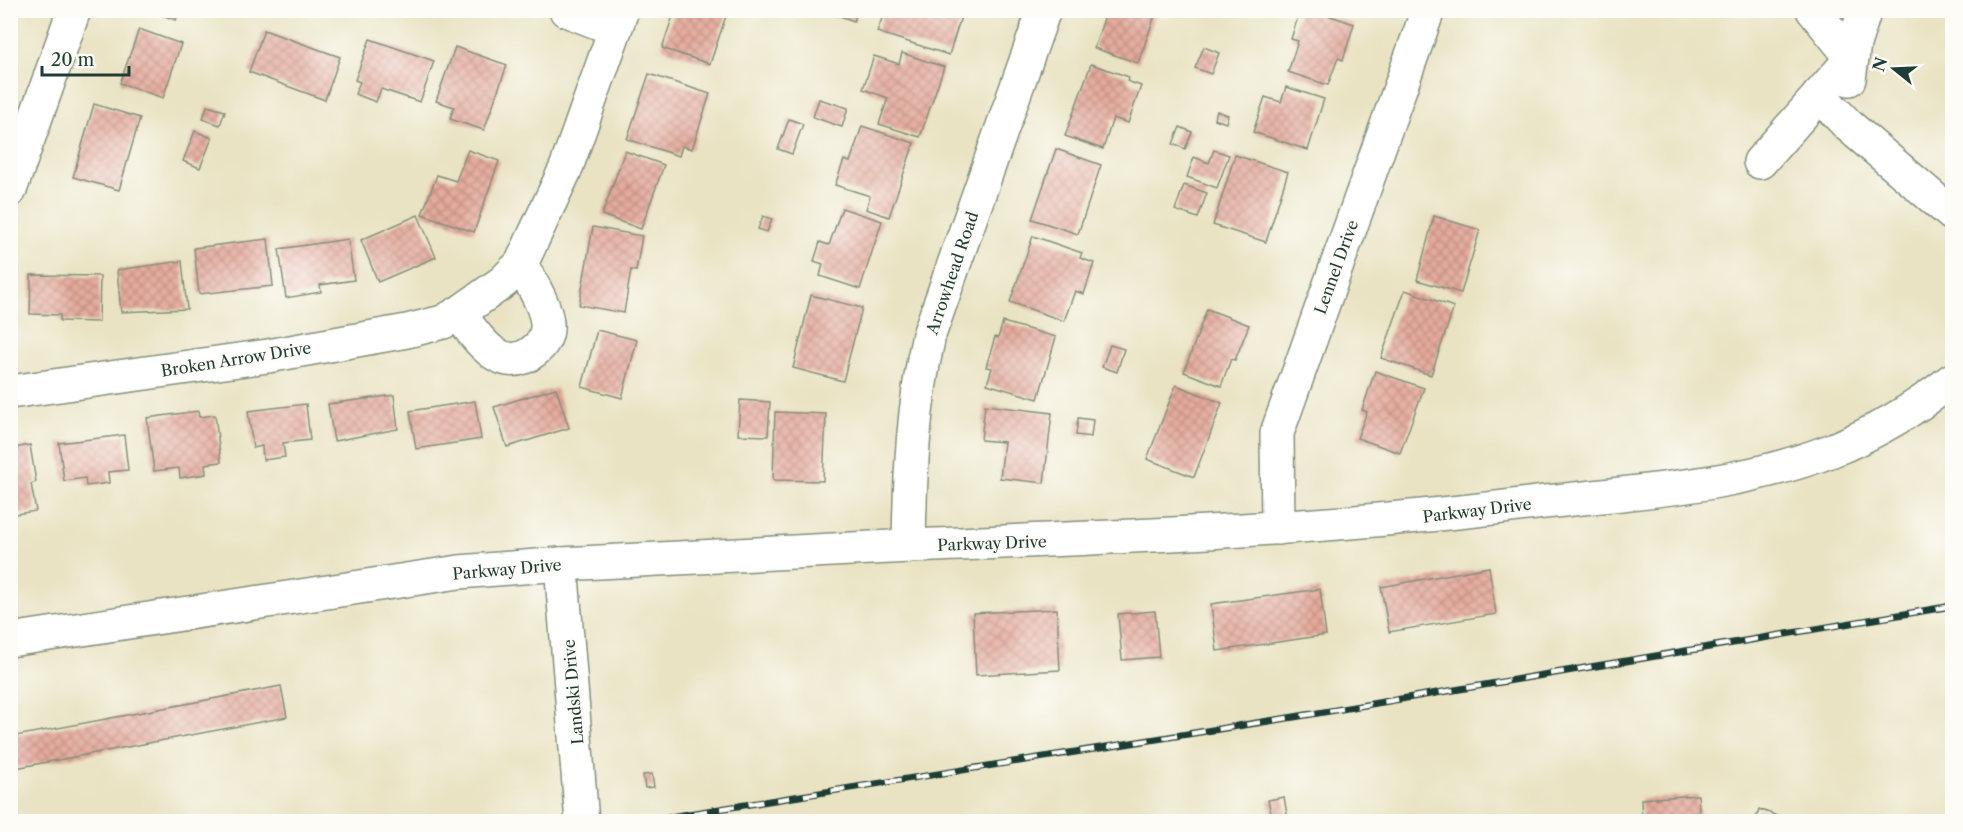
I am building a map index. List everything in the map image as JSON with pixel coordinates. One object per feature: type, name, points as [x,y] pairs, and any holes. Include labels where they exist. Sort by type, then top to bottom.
[{"type":"street","points":[[10,190],[74,10]]},
{"type":"street","points":[[566,10],[618,20]]},
{"type":"street","name":"Arrowhead Road","points":[[909,546],[910,457],[918,384],[929,335],[1044,10]]},
{"type":"street","name":"Lennel Drive","points":[[1278,528],[1277,433],[1428,10]]},
{"type":"street","points":[[1813,10],[1852,58]]},
{"type":"street","points":[[1849,126],[1847,87],[1852,58],[1866,10]]},
{"type":"street","name":"Broken Arrow Drive","points":[[10,392],[268,356],[407,331],[443,322],[459,313],[503,282],[521,264],[566,168],[618,20]]},
{"type":"street","points":[[1760,162],[1852,58]]},
{"type":"street","points":[[1819,95],[1849,126],[1953,214]]},
{"type":"street","points":[[459,313],[481,345],[490,352],[508,359],[518,359],[531,353],[542,344],[548,324],[521,264]]},
{"type":"street","name":"Parkway Drive","points":[[10,640],[459,572],[561,564],[909,546],[1122,538],[1278,528],[1421,517],[1698,483],[1766,471],[1828,452],[1867,434],[1928,399],[1953,380]]},
{"type":"street","name":"Landski Drive","points":[[561,564],[582,822]]},
{"type":"building","points":[[148,10],[179,10],[176,20]]},
{"type":"building","points":[[675,10],[728,10],[710,64],[662,48]]},
{"type":"building","points":[[841,10],[858,10],[854,21],[840,16]]},
{"type":"building","points":[[885,10],[897,10],[918,17],[920,10],[963,10],[949,55],[877,32]]},
{"type":"building","points":[[1107,10],[1157,10],[1138,63],[1094,48]]},
{"type":"building","points":[[1300,10],[1313,10],[1354,24],[1343,60],[1338,58],[1328,85],[1288,72],[1298,41],[1291,39]]},
{"type":"building","points":[[139,29],[181,44],[163,98],[120,83]]},
{"type":"building","points":[[264,30],[340,57],[325,100],[249,72]]},
{"type":"building","points":[[370,39],[434,61],[420,102],[381,89],[376,102],[355,94],[360,82],[355,80]]},
{"type":"building","points":[[455,47],[507,65],[484,130],[450,119],[454,107],[436,101]]},
{"type":"building","points":[[1204,47],[1219,53],[1211,74],[1195,68]]},
{"type":"building","points":[[902,53],[944,67],[920,137],[879,124],[888,98],[863,89],[874,56],[899,64]]},
{"type":"building","points":[[1091,64],[1129,77],[1127,81],[1141,86],[1128,123],[1113,118],[1103,149],[1065,136]]},
{"type":"building","points":[[649,74],[710,94],[692,149],[682,146],[679,156],[627,139]]},
{"type":"building","points":[[1286,87],[1324,99],[1308,150],[1253,132],[1265,97],[1281,102]]},
{"type":"building","points":[[819,99],[848,108],[842,127],[813,117]]},
{"type":"building","points":[[94,104],[140,118],[119,190],[73,177]]},
{"type":"building","points":[[207,106],[225,111],[220,125],[203,119]]},
{"type":"building","points":[[1217,111],[1228,115],[1226,123],[1214,119]]},
{"type":"building","points":[[789,119],[803,124],[792,154],[778,149]]},
{"type":"building","points":[[862,126],[914,143],[889,217],[866,209],[870,196],[835,185],[844,160],[850,162]]},
{"type":"building","points":[[1180,127],[1192,132],[1185,149],[1173,144]]},
{"type":"building","points":[[195,131],[212,138],[200,168],[183,161]]},
{"type":"building","points":[[1056,149],[1101,165],[1078,234],[1032,219]]},
{"type":"building","points":[[468,150],[499,161],[474,232],[422,214],[437,175],[456,181]]},
{"type":"building","points":[[1214,150],[1229,155],[1217,188],[1187,177],[1194,157],[1209,163]]},
{"type":"building","points":[[625,151],[664,165],[641,229],[602,215]]},
{"type":"building","points":[[1235,155],[1288,172],[1266,242],[1213,225]]},
{"type":"building","points":[[1184,185],[1207,193],[1198,218],[1175,210]]},
{"type":"building","points":[[842,208],[882,221],[860,289],[820,276],[823,264],[814,261],[820,242],[829,245]]},
{"type":"building","points":[[418,215],[436,257],[378,282],[361,240]]},
{"type":"building","points":[[763,216],[772,219],[767,232],[758,229]]},
{"type":"building","points":[[1434,216],[1480,230],[1461,293],[1417,280]]},
{"type":"building","points":[[593,227],[642,236],[636,271],[631,270],[624,313],[579,305]]},
{"type":"building","points":[[1033,236],[1082,253],[1080,258],[1094,263],[1084,294],[1075,291],[1064,321],[1010,302]]},
{"type":"building","points":[[268,239],[273,286],[199,294],[194,248]]},
{"type":"building","points":[[348,239],[354,280],[320,285],[321,292],[286,298],[279,249]]},
{"type":"building","points":[[182,261],[187,309],[121,312],[117,270]]},
{"type":"building","points":[[31,275],[100,276],[99,322],[60,321],[60,315],[30,314]]},
{"type":"building","points":[[1405,290],[1454,307],[1431,375],[1381,358]]},
{"type":"building","points":[[811,295],[862,308],[843,381],[793,368]]},
{"type":"building","points":[[1207,309],[1249,325],[1235,360],[1231,359],[1221,386],[1184,372]]},
{"type":"building","points":[[1003,322],[1056,337],[1038,399],[987,384],[992,368],[986,367],[995,337],[998,338]]},
{"type":"building","points":[[597,330],[637,340],[622,398],[582,387]]},
{"type":"building","points":[[1110,345],[1124,349],[1117,372],[1102,367]]},
{"type":"building","points":[[1375,371],[1424,388],[1400,453],[1357,438],[1367,412],[1362,410]]},
{"type":"building","points":[[1176,385],[1222,403],[1194,477],[1147,459]]},
{"type":"building","points":[[556,388],[569,428],[507,447],[494,407]]},
{"type":"building","points":[[394,395],[398,429],[334,441],[328,404]]},
{"type":"building","points":[[740,400],[770,402],[768,436],[738,435]]},
{"type":"building","points":[[475,401],[481,439],[416,449],[410,411]]},
{"type":"building","points":[[306,404],[310,440],[283,443],[285,457],[263,460],[262,446],[253,448],[248,411]]},
{"type":"building","points":[[985,405],[1052,413],[1044,483],[1000,478],[1004,442],[981,440]]},
{"type":"building","points":[[198,411],[199,417],[215,415],[221,462],[205,464],[206,474],[180,478],[179,468],[154,471],[147,418]]},
{"type":"building","points":[[775,412],[826,414],[823,481],[773,480]]},
{"type":"building","points":[[1078,418],[1093,420],[1091,437],[1076,435]]},
{"type":"building","points":[[124,435],[128,470],[108,472],[109,483],[86,486],[85,478],[64,481],[59,443]]},
{"type":"building","points":[[30,445],[36,482],[31,484],[36,511],[10,515],[10,449]]},
{"type":"building","points":[[1489,567],[1496,614],[1389,632],[1381,587]]},
{"type":"building","points":[[1320,589],[1326,635],[1217,651],[1211,604]]},
{"type":"building","points":[[1057,609],[1060,670],[976,675],[973,613]]},
{"type":"building","points":[[1155,611],[1159,657],[1122,660],[1118,614]]},
{"type":"building","points":[[281,686],[287,717],[10,769],[10,737]]},
{"type":"building","points":[[652,774],[654,787],[645,788],[643,775]]},
{"type":"building","points":[[1698,795],[1700,822],[1642,822],[1641,799]]},
{"type":"building","points":[[1284,797],[1288,820],[1273,822],[1268,800]]},
{"type":"building","points":[[1759,809],[1790,821],[1790,822],[1755,822]]},
{"type":"railway","points":[[638,822],[1300,716],[1952,606]]}]
